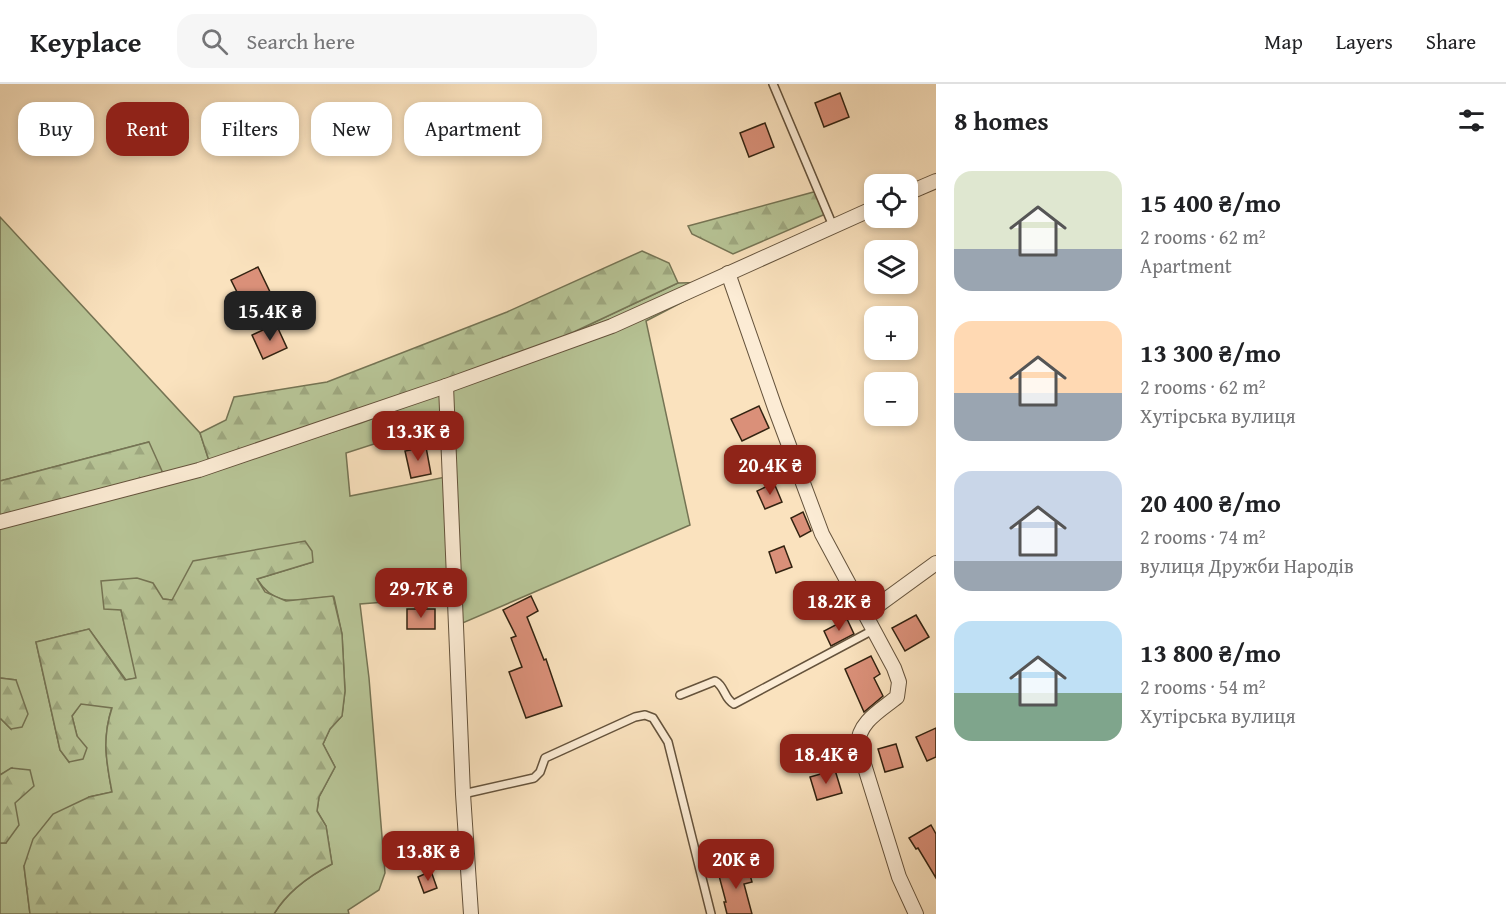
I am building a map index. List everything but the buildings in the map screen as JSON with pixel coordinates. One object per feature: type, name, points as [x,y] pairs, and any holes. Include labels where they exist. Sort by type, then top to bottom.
[{"type":"street","points":[[918,189],[936,181]]},
{"type":"street","points":[[0,522],[199,470],[446,386],[612,326],[864,212]]},
{"type":"street","points":[[728,273],[822,534],[894,668],[899,690],[897,697],[863,725],[858,735],[858,745],[898,877],[916,914]]},
{"type":"street","points":[[446,386],[463,794],[471,914]]},
{"type":"street","points":[[866,614],[936,563]]},
{"type":"lane","points":[[773,84],[833,226]]},
{"type":"lane","points":[[680,695],[715,681],[719,683],[734,704],[875,629]]},
{"type":"lane","points":[[463,794],[534,778],[540,772],[545,758],[635,717],[645,715],[653,718],[668,742],[711,914]]},
{"type":"green space","points":[[821,190],[830,212],[733,254],[692,234],[688,226]]},
{"type":"green space","points":[[0,217],[200,433],[212,470],[461,385],[678,283],[721,282],[646,321],[690,525],[451,628],[449,597],[360,604],[369,678],[385,873],[379,890],[348,910],[349,914],[274,914],[299,885],[332,864],[326,826],[317,811],[319,797],[335,767],[323,744],[330,729],[342,716],[345,691],[342,634],[334,597],[282,599],[273,596],[257,579],[313,562],[172,600],[163,599],[121,610],[137,678],[126,680],[89,629],[36,642],[60,750],[69,762],[77,736],[72,716],[81,703],[112,707],[107,729],[106,750],[112,792],[89,797],[24,866],[30,914],[0,914],[0,843],[6,843],[15,803],[12,768],[0,775],[0,718],[11,729],[16,680],[0,678],[0,527],[149,442],[0,481]],"holes":[[[439,423],[446,458],[446,477],[350,496],[346,453]]]},
{"type":"green space","points":[[642,251],[669,263],[678,283],[461,385],[361,423],[212,470],[200,433],[226,420],[234,397],[327,382],[507,312]]},
{"type":"green space","points":[[149,442],[162,471],[156,487],[0,527],[0,481]]},
{"type":"green space","points":[[305,541],[312,551],[313,562],[257,579],[265,592],[286,601],[333,596],[342,634],[345,691],[342,716],[330,729],[323,744],[335,767],[319,797],[317,811],[326,826],[332,864],[299,885],[274,914],[30,914],[24,866],[33,839],[53,814],[89,797],[112,792],[106,750],[107,729],[112,708],[81,704],[72,716],[77,736],[87,748],[83,759],[69,762],[60,750],[36,642],[89,629],[125,680],[136,678],[121,610],[104,609],[101,581],[137,578],[153,583],[163,599],[172,600],[193,561]]},
{"type":"green space","points":[[0,678],[16,680],[28,714],[22,727],[11,729],[0,718]]},
{"type":"green space","points":[[11,768],[30,770],[34,786],[15,803],[19,825],[6,843],[0,843],[0,775]]}]
